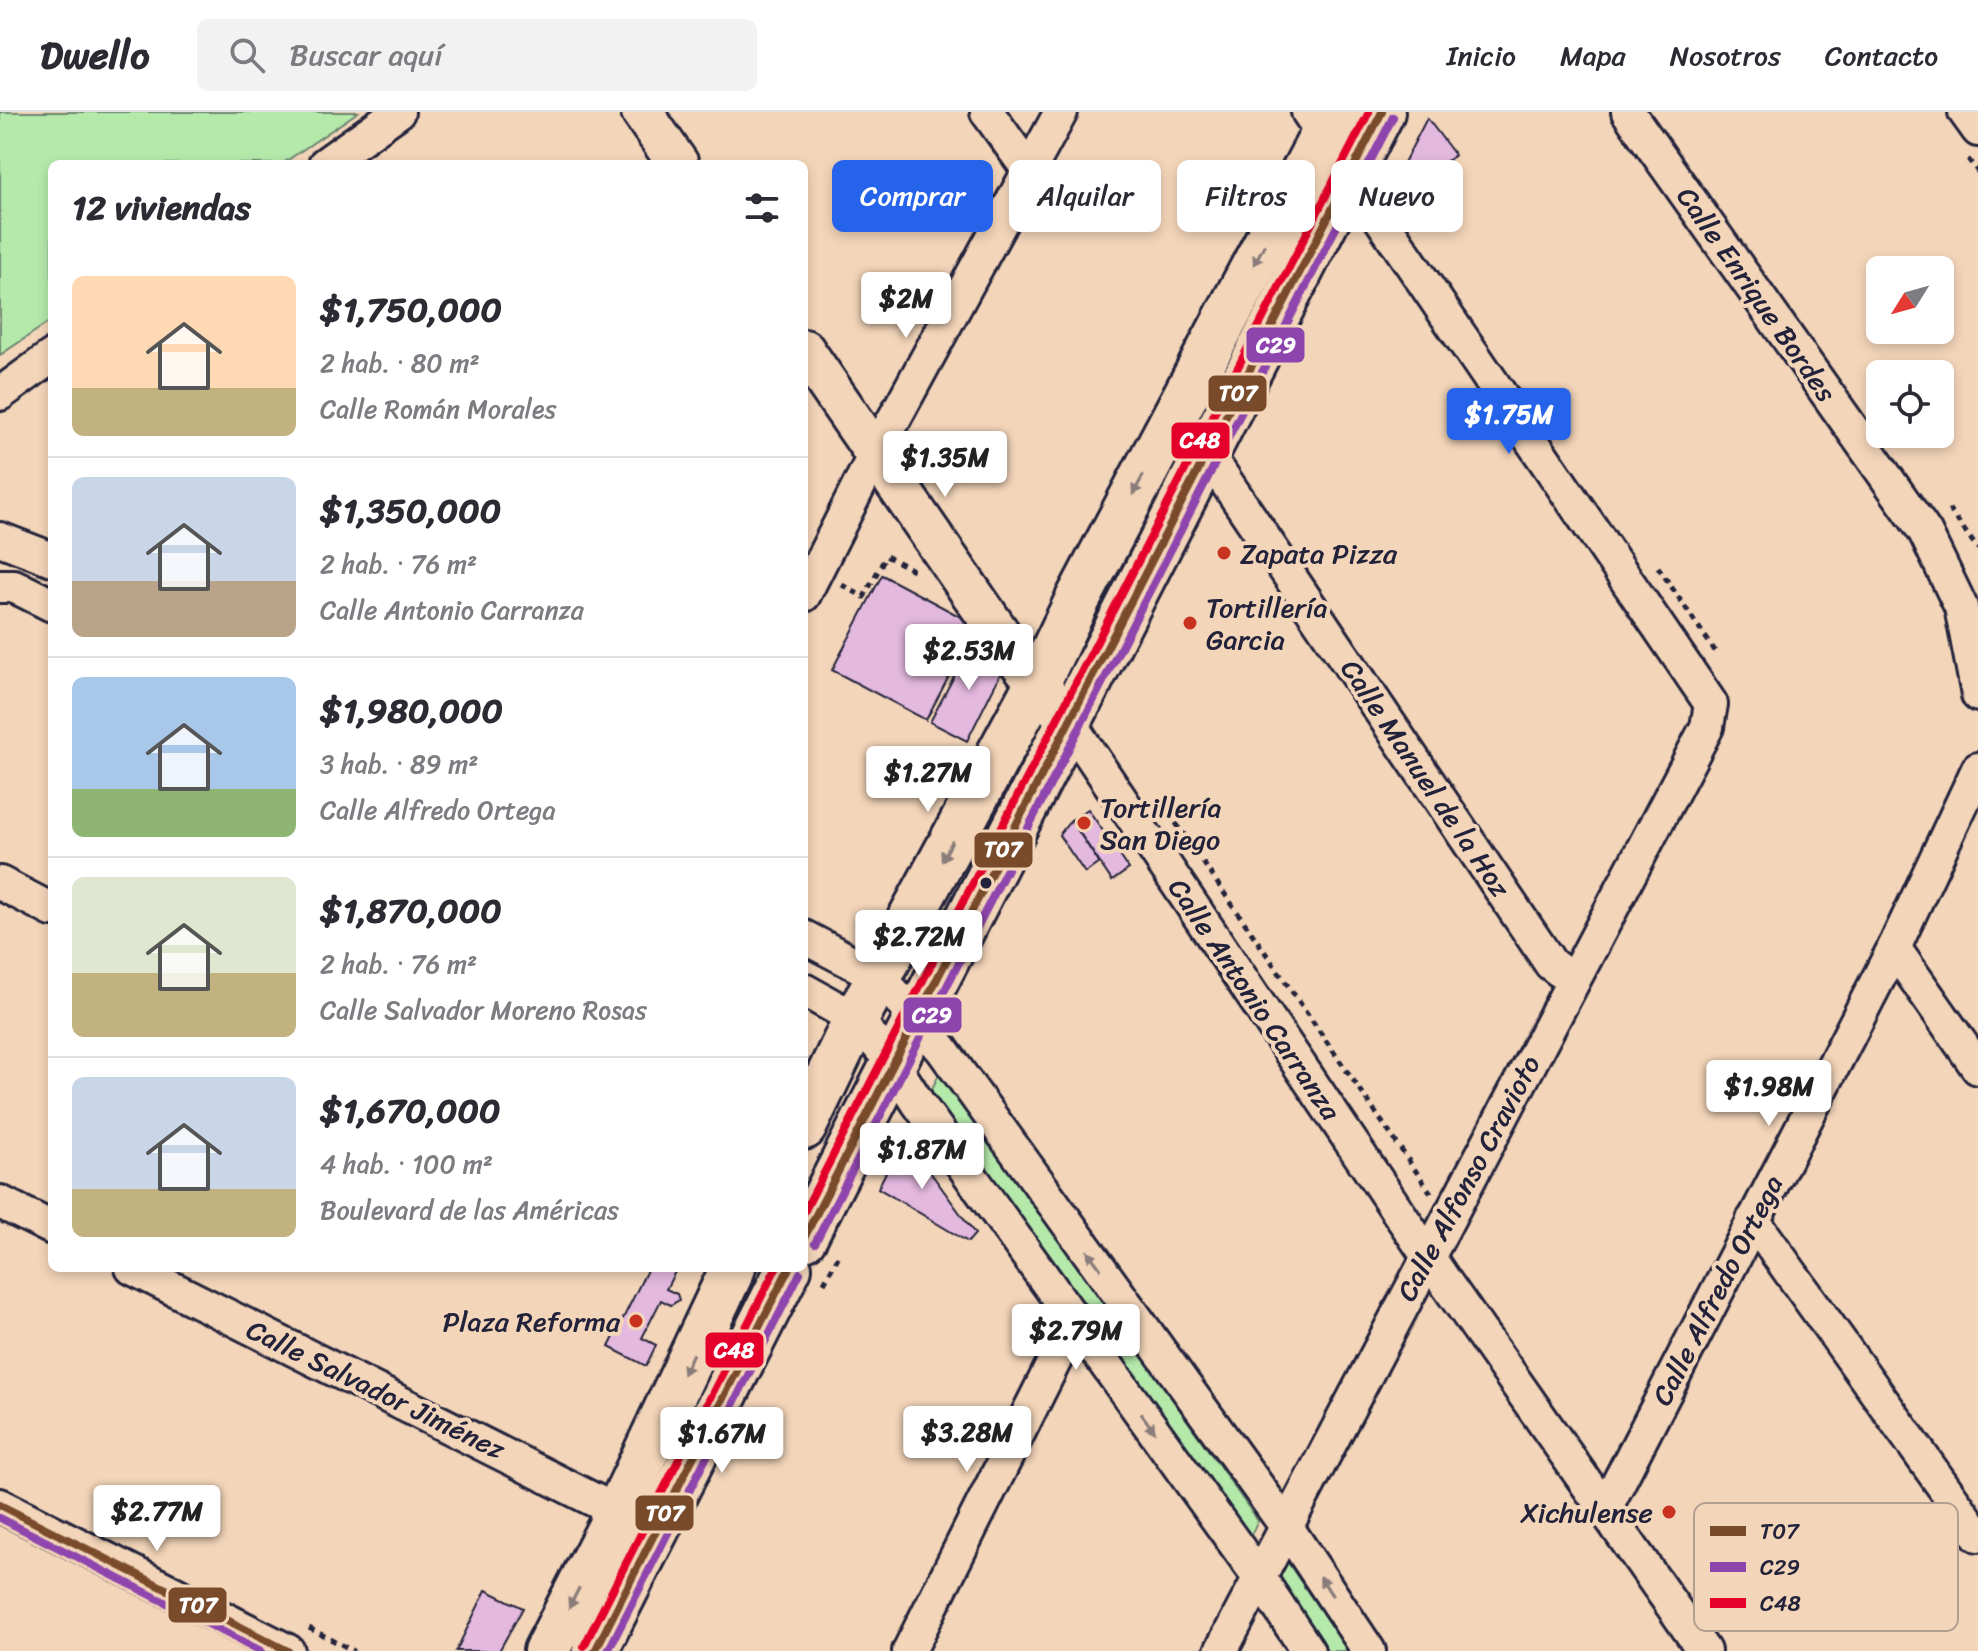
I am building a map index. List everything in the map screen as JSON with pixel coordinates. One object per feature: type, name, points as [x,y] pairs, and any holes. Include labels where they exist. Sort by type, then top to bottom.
[{"type":"main road","points":[[1359,160],[1382,112]]},
{"type":"main road","points":[[808,1119],[856,1019],[1037,684],[1322,119]]},
{"type":"main road","points":[[808,1230],[1331,214]]},
{"type":"main road","points":[[546,1651],[618,1512],[731,1272]]},
{"type":"main road","points":[[595,1651],[787,1272]]},
{"type":"street","points":[[339,160],[359,154],[398,112]]},
{"type":"street","points":[[642,112],[675,160]]},
{"type":"street","points":[[987,112],[1021,160]]},
{"type":"street","points":[[1036,160],[1061,112]]},
{"type":"street","name":"Calle Enrique Bordes","points":[[1628,112],[1925,532],[1961,607],[1978,695]]},
{"type":"street","points":[[1965,112],[1978,130]]},
{"type":"street","points":[[1322,119],[1343,160]]},
{"type":"street","points":[[808,587],[875,454],[1009,210]]},
{"type":"street","name":"Calle Alfonso Cravioto","points":[[1221,1651],[1707,727],[1711,704],[1389,232]]},
{"type":"street","name":"Calle Antonio Carranza","points":[[808,356],[1037,684],[1070,724],[1428,1255],[1704,1651]]},
{"type":"street","points":[[0,394],[48,359]]},
{"type":"street","name":"Calle Manuel de la Hoz","points":[[1206,452],[1551,964],[1572,980]]},
{"type":"street","points":[[0,539],[48,557]]},
{"type":"street","points":[[0,586],[14,586],[48,603]]},
{"type":"street","name":"Calle Alfredo Ortega","points":[[1605,1509],[1894,948],[1978,769]]},
{"type":"street","points":[[0,883],[48,908]]},
{"type":"street","points":[[808,939],[880,977],[916,1017],[1286,1526],[1369,1651]]},
{"type":"street","points":[[1894,948],[1978,1068]]},
{"type":"street","points":[[808,992],[856,1019],[892,1062],[1074,1322],[1259,1577],[1308,1651]]},
{"type":"street","points":[[0,1202],[48,1226]]},
{"type":"street","points":[[1753,1220],[1955,1503]]},
{"type":"street","name":"Calle Salvador Jiménez","points":[[140,1272],[618,1512]]},
{"type":"street","points":[[909,1651],[1074,1322]]},
{"type":"street","points":[[0,1505],[288,1651]]},
{"type":"street","points":[[1958,1507],[1978,1535]]},
{"type":"path","points":[[1648,554],[1716,653]]},
{"type":"path","points":[[849,589],[864,597],[886,556],[925,576]]},
{"type":"path","points":[[1162,802],[1448,1217]]},
{"type":"green space","points":[[0,112],[358,112],[288,160],[48,160],[48,323],[0,355]]},
{"type":"green space","points":[[941,1070],[1258,1521],[1245,1546],[928,1097]]},
{"type":"green space","points":[[1282,1554],[1348,1651],[1318,1651],[1268,1577]]},
{"type":"building","points":[[1427,118],[1455,155],[1448,160],[1405,160]]},
{"type":"building","points":[[882,575],[976,625],[926,720],[832,670]]},
{"type":"building","points":[[972,642],[1007,661],[967,741],[930,722]]},
{"type":"building","points":[[1088,809],[1129,869],[1112,881],[1071,820]]},
{"type":"building","points":[[1071,820],[1099,863],[1085,873],[1059,835]]},
{"type":"building","points":[[904,1136],[975,1234],[968,1242],[878,1188]]},
{"type":"building","name":"Plaza Reforma","points":[[646,1272],[675,1272],[666,1289],[677,1294],[679,1300],[671,1305],[661,1300],[642,1338],[656,1345],[646,1366],[609,1347]]},
{"type":"building","points":[[486,1590],[523,1608],[499,1651],[456,1651]]},
{"type":"transit line","name":"C48","points":[[808,1204],[1369,112]]},
{"type":"transit line","name":"T07","points":[[808,1230],[1382,112]]},
{"type":"transit line","name":"C29","points":[[815,1243],[1393,117]]},
{"type":"transit line","name":"C48","points":[[584,1646],[774,1272]]},
{"type":"transit line","name":"T07","points":[[595,1651],[787,1272]]},
{"type":"transit line","name":"C29","points":[[608,1651],[800,1273]]},
{"type":"transit line","name":"T07","points":[[0,1505],[288,1651]]},
{"type":"transit line","name":"C29","points":[[0,1518],[261,1651]]},
{"type":"place","name":"Zapata Pizza","points":[[1224,553]]},
{"type":"place","name":"Tortillería Garcia","points":[[1190,623]]},
{"type":"place","name":"Tortillería San Diego","points":[[1084,823]]},
{"type":"place","name":"Plaza Reforma","points":[[636,1321]]},
{"type":"place","name":"Xichulense","points":[[1669,1512]]}]
